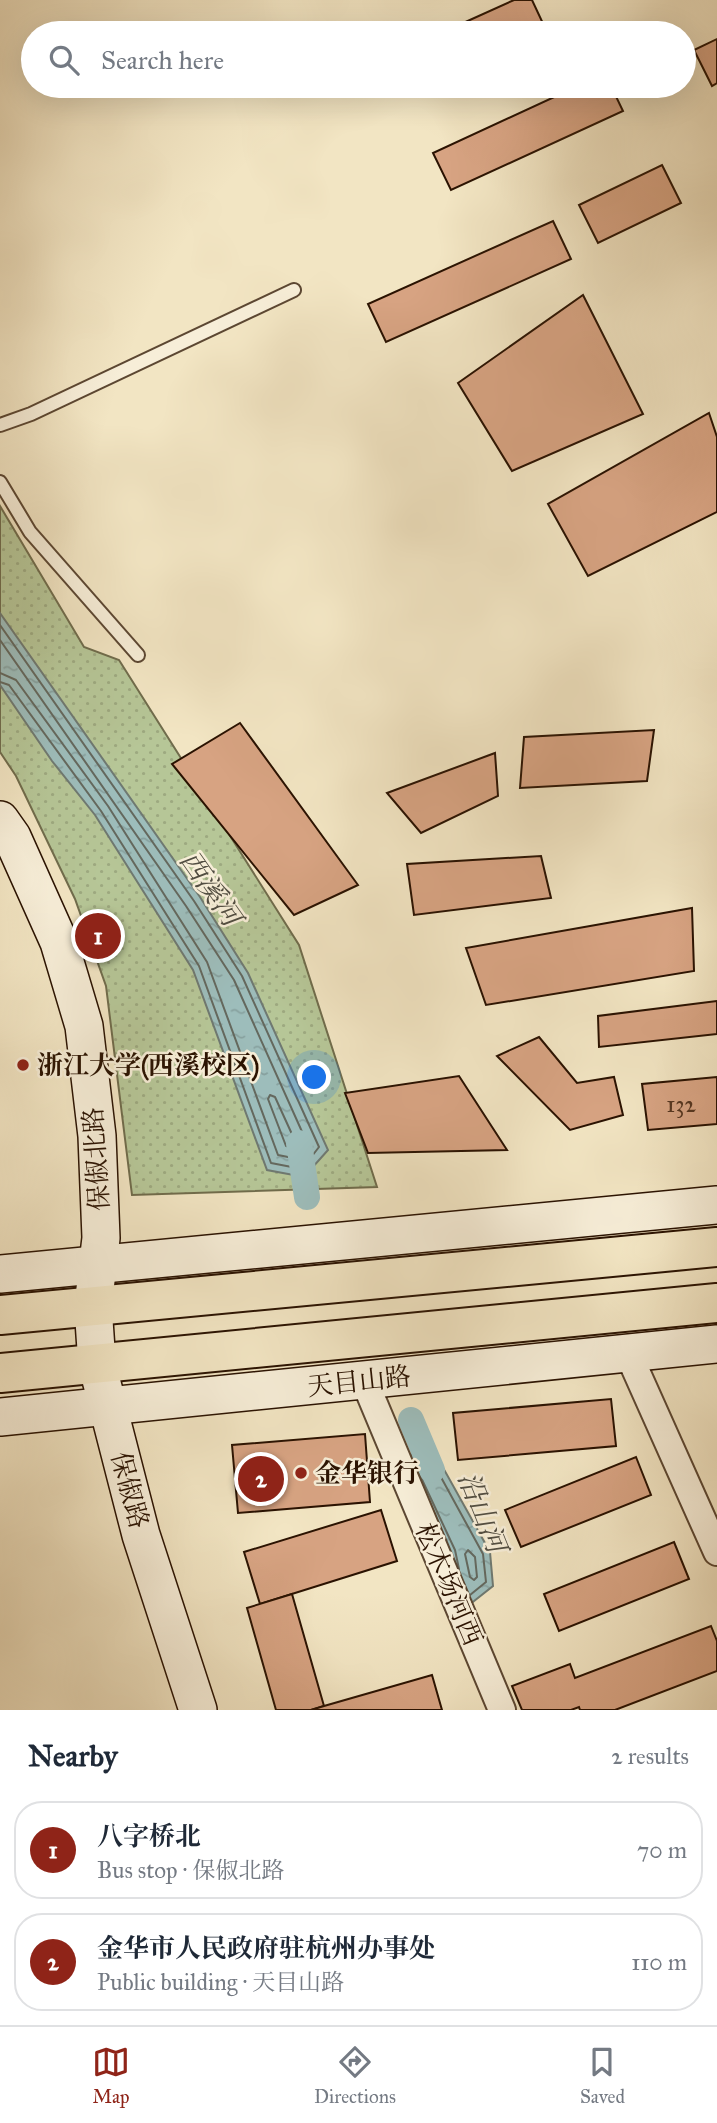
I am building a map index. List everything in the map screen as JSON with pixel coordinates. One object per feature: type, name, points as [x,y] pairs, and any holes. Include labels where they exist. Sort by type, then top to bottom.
[{"type":"main road","name":"保俶北路","points":[[0,820],[12,837],[59,942],[84,1026],[97,1136],[101,1264]]},
{"type":"main road","points":[[0,1274],[717,1205]]},
{"type":"main road","points":[[0,1315],[717,1247]]},
{"type":"main road","name":"保俶路","points":[[101,1264],[93,1306],[97,1364],[141,1535],[198,1710]]},
{"type":"main road","name":"天目山路","points":[[0,1373],[717,1303]]},
{"type":"main road","name":"天目山路","points":[[0,1417],[717,1344]]},
{"type":"street","points":[[628,1353],[717,1552]]},
{"type":"street","name":"松木场河西","points":[[364,1380],[502,1710]]},
{"type":"lane","points":[[0,425],[31,414],[293,290]]},
{"type":"lane","points":[[0,482],[30,532],[138,656]]},
{"type":"green space","points":[[0,506],[84,647],[119,660],[299,945],[377,1187],[132,1195],[106,986],[75,899],[16,776],[0,752]]},
{"type":"water","points":[[0,613],[200,897],[248,973],[328,1150],[304,1177],[267,1170],[193,970],[95,815],[52,761],[0,685]]},
{"type":"water","points":[[418,1438],[436,1455],[490,1552],[493,1586],[464,1609],[460,1643],[444,1599],[408,1465]]},
{"type":"building","points":[[514,0],[532,0],[542,21],[468,21]]},
{"type":"building","points":[[717,39],[717,83],[712,86],[696,54],[696,49]]},
{"type":"building","points":[[552,98],[617,98],[623,111],[451,190],[433,153]]},
{"type":"building","points":[[662,165],[681,203],[598,243],[579,205]]},
{"type":"building","points":[[553,221],[571,259],[386,342],[368,304]]},
{"type":"building","points":[[583,295],[643,414],[512,471],[458,383]]},
{"type":"building","points":[[709,413],[717,437],[717,512],[588,576],[548,504]]},
{"type":"building","points":[[240,723],[358,885],[294,915],[172,764]]},
{"type":"building","points":[[654,730],[647,781],[520,788],[524,737]]},
{"type":"building","points":[[495,753],[498,796],[421,833],[387,793]]},
{"type":"building","points":[[541,856],[551,898],[414,915],[407,864]]},
{"type":"building","points":[[692,908],[694,971],[486,1005],[466,948]]},
{"type":"building","points":[[717,1001],[717,1034],[599,1047],[598,1016]]},
{"type":"building","points":[[539,1037],[577,1083],[614,1077],[623,1115],[570,1130],[497,1056]]},
{"type":"building","points":[[459,1076],[507,1150],[368,1153],[345,1093]]},
{"type":"building","points":[[717,1077],[717,1124],[648,1130],[642,1084]]},
{"type":"building","points":[[611,1399],[616,1446],[458,1460],[453,1413]]},
{"type":"building","name":"金华银行","points":[[365,1434],[370,1502],[238,1513],[232,1445]]},
{"type":"building","points":[[636,1457],[651,1495],[521,1547],[505,1510]]},
{"type":"building","points":[[381,1510],[397,1561],[260,1604],[244,1552]]},
{"type":"building","points":[[674,1542],[689,1579],[559,1631],[544,1594]]},
{"type":"building","points":[[292,1594],[324,1706],[311,1710],[276,1710],[247,1608]]},
{"type":"building","points":[[711,1626],[717,1641],[717,1671],[615,1710],[580,1710],[579,1707],[571,1710],[522,1710],[512,1686],[570,1664],[575,1678]]},
{"type":"building","points":[[432,1675],[442,1710],[311,1710],[324,1706]]},
{"type":"waterway","name":"西溪河","points":[[299,1143],[307,1197]]},
{"type":"waterway","name":"沿山河","points":[[411,1420],[432,1470]]},
{"type":"place","name":"八字桥北","points":[[98,936]]},
{"type":"place","name":"浙江大学(西溪校区)","points":[[23,1065]]},
{"type":"place","name":"金华银行","points":[[301,1473]]},
{"type":"place","name":"金华市人民政府驻杭州办事处","points":[[261,1479]]}]
